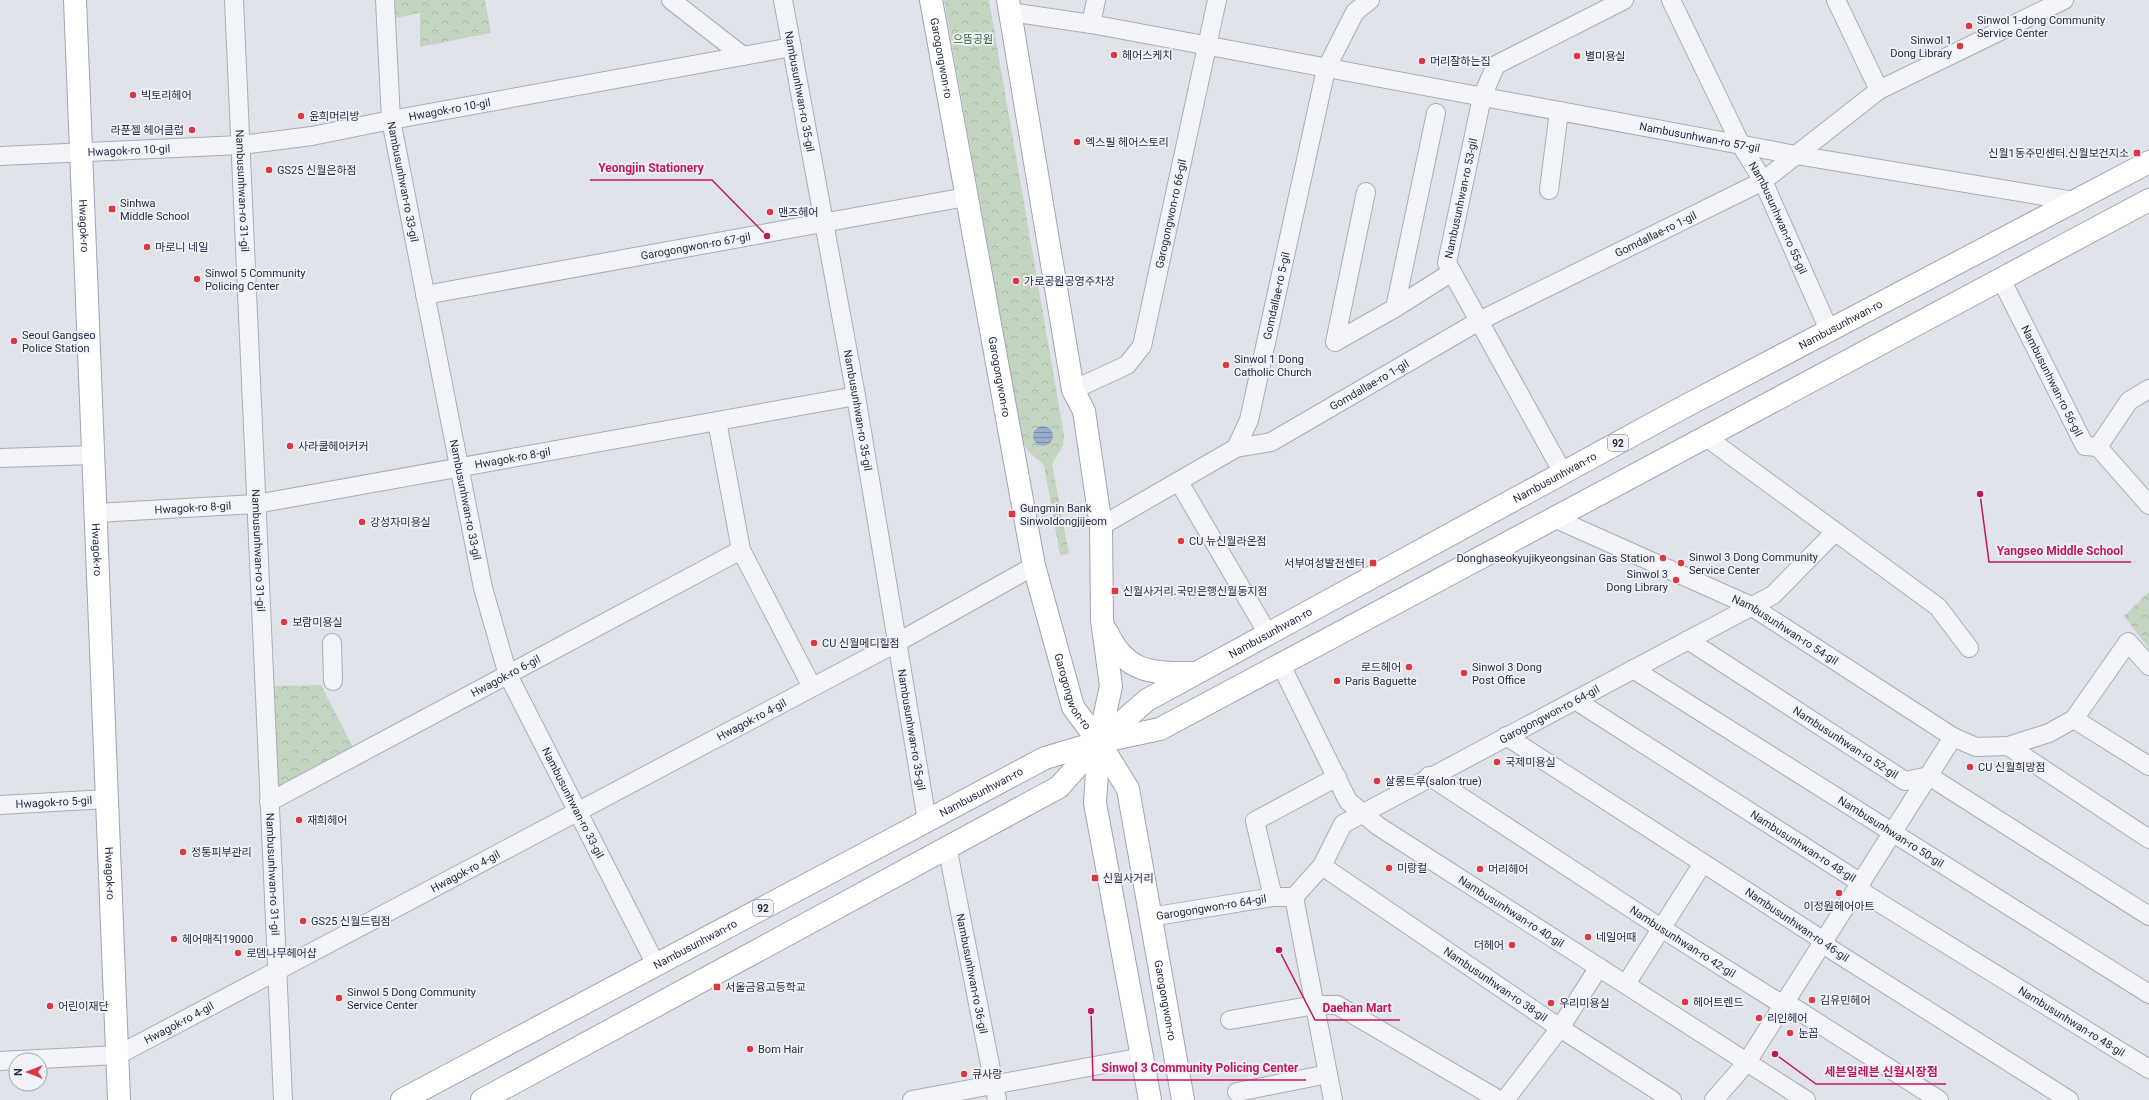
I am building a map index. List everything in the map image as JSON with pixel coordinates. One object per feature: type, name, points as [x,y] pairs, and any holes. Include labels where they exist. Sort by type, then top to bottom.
[{"type":"main road","name":"Hwagok-ro","points":[[75,0],[119,1100]]},
{"type":"main road","name":"Garogongwon-ro","points":[[931,0],[1034,566],[1073,707],[1099,742],[1128,789],[1184,1100]]},
{"type":"main road","name":"Garogongwon-ro","points":[[1009,6],[1073,390],[1084,411],[1100,526],[1102,620],[1111,686],[1099,742],[1095,803],[1150,1100]]},
{"type":"main road","name":"Nambusunhwan-ro","points":[[482,1100],[947,846],[1059,787],[1099,742],[1146,700],[1829,330],[2149,162]]},
{"type":"main road","name":"Nambusunhwan-ro","points":[[402,1100],[1045,758],[1099,742],[1160,730],[2001,278],[2146,204]]},
{"type":"main road","points":[[1102,620],[1114,648],[1128,662],[1142,670],[1162,673],[1196,674]]},
{"type":"street","name":"Nambusunhwan-ro 31-gil","points":[[234,0],[283,1100]]},
{"type":"street","name":"Nambusunhwan-ro 33-gil","points":[[385,0],[390,120],[483,588],[508,675],[656,965]]},
{"type":"street","points":[[671,0],[743,56]]},
{"type":"street","name":"Nambusunhwan-ro 35-gil","points":[[783,0],[856,396],[928,820]]},
{"type":"street","points":[[1091,24],[1096,0]]},
{"type":"street","name":"Garogongwon-ro 66-gil","points":[[1073,390],[1127,365],[1142,346],[1208,46],[1216,0]]},
{"type":"street","name":"Gomdallae-ro 5-gil","points":[[1236,448],[1249,420],[1326,69],[1355,12],[1370,0]]},
{"type":"street","name":"Nambusunhwan-ro 53-gil","points":[[1563,473],[1447,264],[1482,97],[1496,65],[1624,0]]},
{"type":"street","name":"Nambusunhwan-ro 55-gil","points":[[1671,0],[1741,145],[1763,181],[1829,330]]},
{"type":"street","points":[[1836,0],[1879,90]]},
{"type":"street","name":"Gomdallae-ro 1-gil","points":[[1236,448],[1271,442],[1479,322],[1763,181],[1879,90],[2053,2]]},
{"type":"street","name":"Garogongwon-ro","points":[[1009,6],[1091,24],[1326,69]]},
{"type":"street","name":"Hwagok-ro 10-gil","points":[[0,156],[241,145],[312,136],[390,120],[792,47]]},
{"type":"street","name":"Nambusunhwan-ro 57-gil","points":[[1326,69],[1796,155],[2074,201]]},
{"type":"street","points":[[1549,190],[1559,111]]},
{"type":"street","points":[[1395,308],[1436,113]]},
{"type":"street","points":[[1366,192],[1334,342],[1395,308],[1452,272]]},
{"type":"street","name":"Garogongwon-ro 67-gil","points":[[425,295],[966,197]]},
{"type":"street","name":"Nambusunhwan-ro 56-gil","points":[[2001,278],[2085,446],[2098,447],[2149,505]]},
{"type":"street","points":[[2098,447],[2129,401],[2149,389]]},
{"type":"street","name":"Hwagok-ro 8-gil","points":[[96,513],[256,504],[856,396]]},
{"type":"street","points":[[717,421],[741,550],[812,688]]},
{"type":"street","points":[[1706,437],[1938,607],[1969,648]]},
{"type":"street","points":[[1100,526],[1236,448]]},
{"type":"street","points":[[0,458],[93,455]]},
{"type":"street","points":[[1179,482],[1268,634]]},
{"type":"street","name":"Nambusunhwan-ro 54-gil","points":[[1554,518],[1751,606],[1953,737],[1976,747],[2008,746],[2049,733],[2074,719],[2128,642],[2149,666]]},
{"type":"street","name":"Garogongwon-ro 64-gil","points":[[1150,917],[1273,897],[1294,896],[1322,866],[1343,824],[1362,812],[1429,776],[1773,595],[1835,532]]},
{"type":"street","name":"Hwagok-ro 6-gil","points":[[269,802],[741,550]]},
{"type":"street","name":"Hwagok-ro 4-gil","points":[[118,1055],[812,688],[1034,566]]},
{"type":"street","name":"Nambusunhwan-ro 52-gil","points":[[1688,640],[1904,781],[1928,776]]},
{"type":"street","points":[[332,643],[333,681]]},
{"type":"street","name":"Nambusunhwan-ro 40-gil","points":[[1281,665],[1348,801],[1378,826],[1806,1100]]},
{"type":"street","name":"Nambusunhwan-ro 50-gil","points":[[1633,669],[2149,994]]},
{"type":"street","name":"Nambusunhwan-ro 48-gil","points":[[1574,700],[1861,883],[1862,892],[2149,1070]]},
{"type":"street","points":[[2074,719],[2149,766]]},
{"type":"street","name":"Nambusunhwan-ro 46-gil","points":[[1506,736],[1824,941],[1829,948],[2069,1100]]},
{"type":"street","points":[[1714,1100],[1747,1062],[1953,737]]},
{"type":"street","points":[[2008,746],[2149,839]]},
{"type":"street","name":"Nambusunhwan-ro 42-gil","points":[[1429,776],[1661,928],[1775,1000],[1785,1002],[1939,1100]]},
{"type":"street","points":[[1928,776],[2149,916]]},
{"type":"street","name":"Garogongwon-ro 64-gil","points":[[1273,897],[1255,821],[1336,777]]},
{"type":"street","name":"Hwagok-ro 5-gil","points":[[0,805],[107,799]]},
{"type":"street","name":"Nambusunhwan-ro 36-gil","points":[[947,846],[996,1092]]},
{"type":"street","points":[[1626,984],[1703,863]]},
{"type":"street","name":"Nambusunhwan-ro 38-gil","points":[[1322,866],[1560,1028],[1672,1100]]},
{"type":"street","points":[[1294,896],[1333,1100]]},
{"type":"street","points":[[1506,1100],[1560,1028],[1599,967]]},
{"type":"street","points":[[1230,1020],[1315,1005],[1337,1005],[1500,1100]]},
{"type":"street","points":[[48,1059],[118,1055]]},
{"type":"street","points":[[912,1100],[996,1092],[1142,1057]]},
{"type":"street","points":[[1237,1092],[1328,1074]]},
{"type":"green space","points":[[393,0],[485,0],[491,33],[420,47],[420,13],[395,18]]},
{"type":"green space","name":"으뜸공원","points":[[944,0],[989,0],[1064,435],[1063,446],[1052,464],[1069,554],[1060,555],[1044,465],[1028,451],[1023,442]]},
{"type":"green space","points":[[2149,592],[2149,649],[2124,616]]},
{"type":"green space","points":[[321,685],[354,749],[276,791],[272,686]]},
{"type":"water","points":[[1043,426],[1050,429],[1053,436],[1050,443],[1043,446],[1036,443],[1033,436],[1036,429]]},
{"type":"place","name":"Sinwol 1-dong Community Service Center","points":[[1969,26]]},
{"type":"place","name":"Sinwol 1 Dong Library","points":[[1960,46]]},
{"type":"place","name":"헤어스케치","points":[[1114,55]]},
{"type":"place","name":"별미용실","points":[[1577,56]]},
{"type":"place","name":"머리잘하는집","points":[[1422,61]]},
{"type":"place","name":"빅토리헤어","points":[[133,95]]},
{"type":"place","name":"윤희머리방","points":[[301,116]]},
{"type":"place","name":"라푼젤 헤어클럽","points":[[192,130]]},
{"type":"place","name":"엑스필 헤어스토리","points":[[1077,142]]},
{"type":"place","name":"신월1동주민센터.신월보건지소","points":[[2137,153]]},
{"type":"place","name":"GS25 신월은하점","points":[[269,170]]},
{"type":"place","name":"Sinhwa Middle School","points":[[112,209]]},
{"type":"place","name":"맨즈헤어","points":[[770,212]]},
{"type":"place","name":"Yeongjin Stationery","points":[[767,236]]},
{"type":"place","name":"마로니 네일","points":[[147,247]]},
{"type":"place","name":"Sinwol 5 Community Policing Center","points":[[197,279]]},
{"type":"place","name":"가로공원공영주차장","points":[[1016,281]]},
{"type":"place","name":"Seoul Gangseo Police Station","points":[[14,341]]},
{"type":"place","name":"Sinwol 1 Dong Catholic Church","points":[[1226,365]]},
{"type":"place","name":"사라쿨헤어커커","points":[[290,446]]},
{"type":"place","name":"Yangseo Middle School","points":[[1980,494]]},
{"type":"place","name":"Gungmin Bank Sinwoldongjijeom","points":[[1012,514]]},
{"type":"place","name":"강성자미용실","points":[[362,522]]},
{"type":"place","name":"CU 뉴신월라온점","points":[[1181,541]]},
{"type":"place","name":"Donghaseokyujikyeongsinan Gas Station","points":[[1663,558]]},
{"type":"place","name":"서부여성발전센터","points":[[1373,563]]},
{"type":"place","name":"Sinwol 3 Dong Community Service Center","points":[[1681,563]]},
{"type":"place","name":"Sinwol 3 Dong Library","points":[[1676,580]]},
{"type":"place","name":"신월사거리.국민은행신월동지점","points":[[1115,591]]},
{"type":"place","name":"보람미용실","points":[[284,622]]},
{"type":"place","name":"CU 신월메디힐점","points":[[814,643]]},
{"type":"place","name":"로드헤어","points":[[1409,667]]},
{"type":"place","name":"Sinwol 3 Dong Post Office","points":[[1464,673]]},
{"type":"place","name":"Paris Baguette","points":[[1337,681]]},
{"type":"place","name":"국제미용실","points":[[1497,762]]},
{"type":"place","name":"CU 신월희망점","points":[[1970,767]]},
{"type":"place","name":"살롱트루(salon true)","points":[[1377,781]]},
{"type":"place","name":"재희헤어","points":[[299,820]]},
{"type":"place","name":"정통피부관리","points":[[183,852]]},
{"type":"place","name":"미랑컬","points":[[1389,868]]},
{"type":"place","name":"머리헤어","points":[[1480,869]]},
{"type":"place","name":"신월사거리","points":[[1095,878]]},
{"type":"place","name":"이정원헤어아트","points":[[1839,893]]},
{"type":"place","name":"GS25 신월드림점","points":[[303,921]]},
{"type":"place","name":"네일어때","points":[[1588,937]]},
{"type":"place","name":"헤어매직19000","points":[[174,939]]},
{"type":"place","name":"더헤어","points":[[1512,945]]},
{"type":"place","name":"Daehan Mart","points":[[1279,950]]},
{"type":"place","name":"로뎀나무헤어샵","points":[[238,953]]},
{"type":"place","name":"서울금융고등학교","points":[[717,987]]},
{"type":"place","name":"Sinwol 5 Dong Community Service Center","points":[[339,998]]},
{"type":"place","name":"김유민헤어","points":[[1812,1000]]},
{"type":"place","name":"헤어트렌드","points":[[1685,1002]]},
{"type":"place","name":"우리미용실","points":[[1551,1003]]},
{"type":"place","name":"어린이재단","points":[[50,1006]]},
{"type":"place","name":"Sinwol 3 Community Policing Center","points":[[1091,1011]]},
{"type":"place","name":"리인헤어","points":[[1759,1018]]},
{"type":"place","name":"눈꼽","points":[[1790,1033]]},
{"type":"place","name":"Bom Hair","points":[[750,1049]]},
{"type":"place","name":"세븐일레븐 신월시장점","points":[[1775,1054]]},
{"type":"place","name":"큐사랑","points":[[964,1074]]}]
